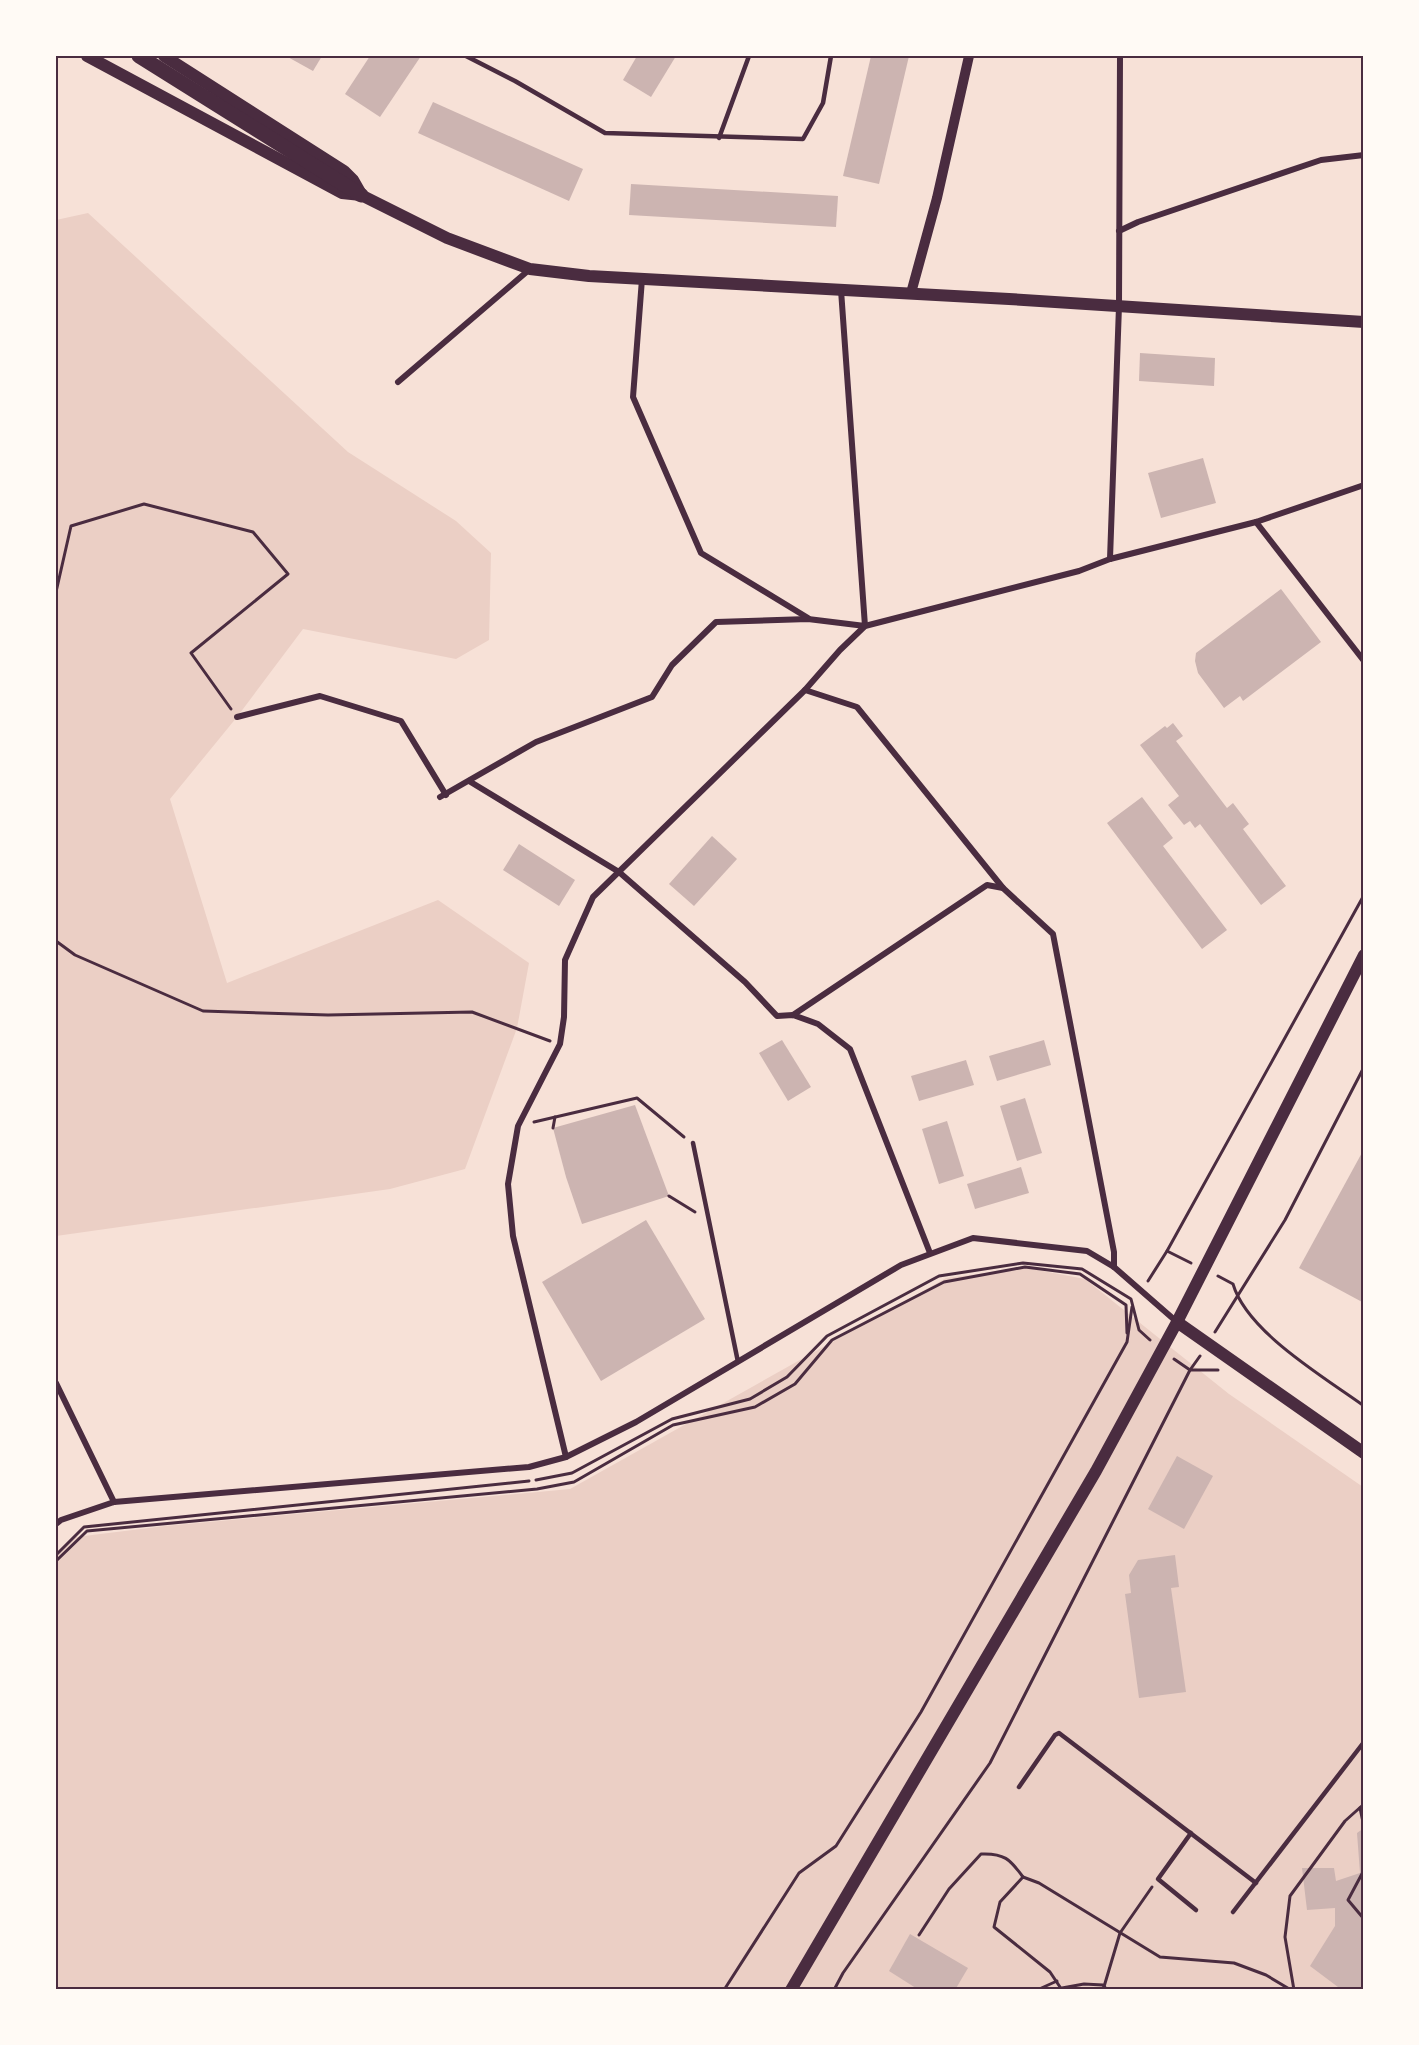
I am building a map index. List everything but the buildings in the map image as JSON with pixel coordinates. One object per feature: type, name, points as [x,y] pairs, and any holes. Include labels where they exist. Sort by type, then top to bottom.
[{"type":"highway","points":[[139,56],[361,195]]},
{"type":"main road","points":[[87,56],[342,193],[361,195],[447,238],[530,269],[589,276],[910,293],[1364,322]]},
{"type":"main road","points":[[164,56],[344,171],[353,180],[361,195]]},
{"type":"main road","points":[[791,1989],[1096,1471],[1177,1323],[1364,955]]},
{"type":"main road","points":[[1177,1323],[1364,1453]]},
{"type":"street","points":[[910,293],[937,198],[969,56]]},
{"type":"street","points":[[1110,560],[1119,306],[1120,56]]},
{"type":"street","points":[[1119,231],[1138,222],[1321,160],[1364,155]]},
{"type":"street","points":[[398,382],[530,269]]},
{"type":"street","points":[[642,279],[633,398],[701,553],[808,619]]},
{"type":"street","points":[[841,289],[865,626]]},
{"type":"street","points":[[237,717],[320,696],[401,721],[443,796],[536,742],[652,697],[672,665],[716,622],[808,619],[865,626],[1079,571],[1110,560],[1256,522],[1364,485]]},
{"type":"street","points":[[1256,522],[1364,661]]},
{"type":"street","points":[[566,1457],[513,1236],[508,1184],[518,1126],[561,1044],[565,960],[593,897],[805,690],[840,650],[865,626]]},
{"type":"street","points":[[805,690],[856,707],[1003,888],[1053,934],[1114,1252],[1114,1267]]},
{"type":"street","points":[[469,782],[619,872],[745,982],[777,1016],[793,1015],[818,1024],[850,1049],[930,1253]]},
{"type":"street","points":[[793,1015],[987,885],[1003,888]]},
{"type":"street","points":[[56,1524],[61,1520],[114,1502],[529,1467],[566,1457],[636,1422],[901,1265],[973,1238],[1087,1251],[1114,1267],[1177,1323]]},
{"type":"street","points":[[56,1383],[114,1502]]},
{"type":"lane","points":[[466,56],[515,81],[605,133],[803,139],[823,103],[831,56]]},
{"type":"lane","points":[[719,138],[749,56]]},
{"type":"lane","points":[[693,1143],[738,1362]]},
{"type":"lane","points":[[1019,1787],[1055,1735],[1059,1733],[1256,1883]]},
{"type":"lane","points":[[1233,1912],[1364,1742]]},
{"type":"lane","points":[[1191,1833],[1158,1879],[1196,1910]]},
{"type":"path","points":[[56,592],[71,526],[144,504],[253,532],[288,574],[191,653],[237,717]]},
{"type":"path","points":[[56,566],[62,564]]},
{"type":"path","points":[[724,1989],[800,1873],[836,1846],[921,1712],[1127,1342],[1132,1305],[1167,1251],[1364,895]]},
{"type":"path","points":[[56,941],[75,955],[202,1011],[328,1015],[472,1012],[561,1044]]},
{"type":"path","points":[[834,1989],[990,1762],[1190,1370],[1285,1220],[1364,1067]]},
{"type":"path","points":[[518,1126],[637,1098],[693,1143]]},
{"type":"path","points":[[554,1128],[555,1117]]},
{"type":"path","points":[[669,1196],[709,1221]]},
{"type":"path","points":[[1167,1251],[1233,1284],[1237,1298],[1264,1333],[1364,1406]]},
{"type":"path","points":[[56,1555],[84,1527],[525,1482],[572,1473],[672,1419],[750,1399],[787,1377],[827,1336],[939,1276],[1023,1263],[1082,1269],[1131,1299],[1139,1330]]},
{"type":"path","points":[[1126,1305],[1131,1299]]},
{"type":"path","points":[[1293,1989],[1285,1937],[1290,1896],[1346,1821],[1364,1804]]},
{"type":"path","points":[[1360,1808],[1364,1827]]},
{"type":"path","points":[[919,1935],[949,1889],[981,1854],[997,1853],[1014,1865],[1023,1876],[1039,1882],[1160,1957],[1234,1963],[1266,1975],[1293,1989]]},
{"type":"path","points":[[1364,1870],[1348,1900],[1364,1919]]},
{"type":"path","points":[[1023,1876],[1000,1902],[994,1927],[1050,1972],[1062,1989],[1084,1984],[1104,1988],[1120,1933],[1158,1879]]},
{"type":"path","points":[[1037,1989],[1057,1981]]},
{"type":"shaded area","points":[[88,213],[348,452],[456,521],[491,553],[489,640],[456,659],[303,629],[237,717],[170,799],[227,983],[438,900],[529,963],[517,1028],[465,1169],[390,1189],[56,1236],[56,220]]},
{"type":"shaded area","points":[[1027,1268],[1085,1279],[1229,1394],[1363,1487],[1363,1989],[56,1989],[56,1552],[76,1537],[165,1526],[570,1489],[946,1278]]}]
